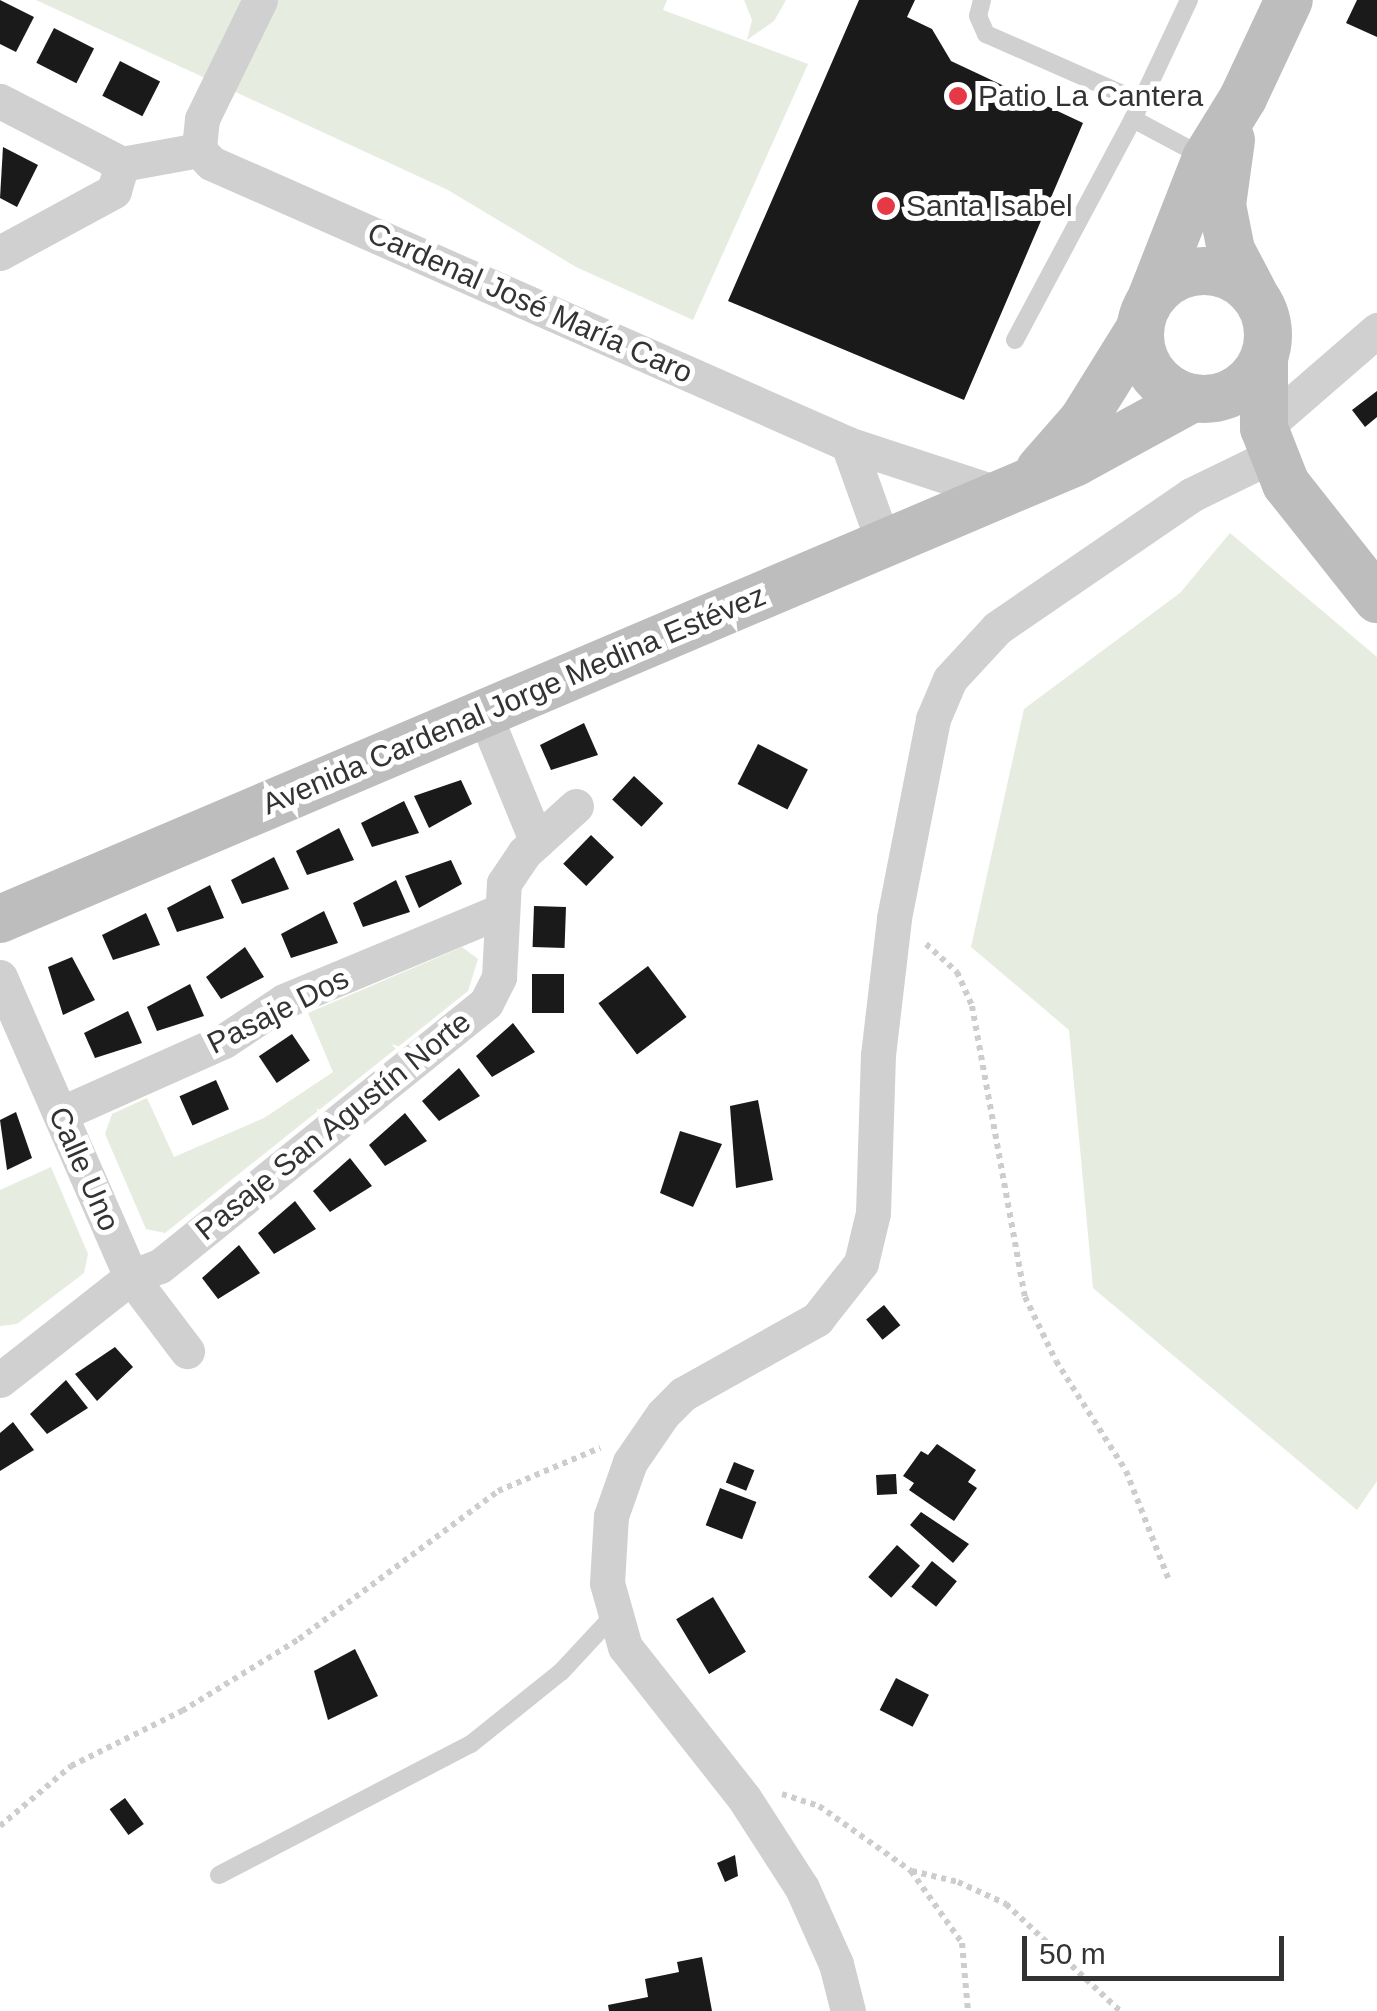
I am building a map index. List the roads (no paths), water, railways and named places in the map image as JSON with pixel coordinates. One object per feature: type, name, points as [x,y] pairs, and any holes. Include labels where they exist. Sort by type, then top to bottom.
[{"type":"street","points":[[0,253],[118,177],[205,156],[202,118],[260,0]]},
{"type":"street","name":"Avenida Cardenal Jorge Medina Estévez","points":[[1011,486],[1083,420],[1145,313],[1206,158],[1243,98],[1289,0]]},
{"type":"street","name":"Avenida Cardenal Jorge Medina Estévez","points":[[1243,98],[1226,158],[1222,205],[1231,250],[1268,323],[1264,358],[1268,442]]},
{"type":"street","points":[[0,100],[118,177]]},
{"type":"street","name":"Cardenal José María Caro","points":[[205,156],[848,444],[1011,486]]},
{"type":"street","name":"Avenida Cardenal Jorge Medina Estévez","points":[[1145,313],[1190,272],[1224,274],[1253,292]]},
{"type":"street","points":[[1145,313],[1147,366],[1175,393],[1205,398],[1268,442],[1286,484],[1377,599]]},
{"type":"street","points":[[848,2011],[821,1925],[744,1798],[625,1647],[614,1615],[607,1566],[611,1516],[644,1436],[683,1394],[816,1319],[861,1263],[873,1212],[878,1055],[894,918],[934,719],[962,660],[997,628],[1268,442],[1377,330]]},
{"type":"street","name":"Avenida Cardenal Jorge Medina Estévez","points":[[0,920],[884,542],[1245,383],[1264,358]]},
{"type":"street","points":[[848,444],[884,542]]},
{"type":"street","points":[[484,713],[537,842]]},
{"type":"street","name":"Pasaje San Agustín Norte","points":[[7,1366],[130,1277],[160,1266],[476,1013],[499,977],[498,912],[512,868],[576,806]]},
{"type":"street","name":"Pasaje Dos","points":[[60,1114],[224,1041],[284,1001],[498,912]]},
{"type":"street","name":"Calle Uno","points":[[0,977],[130,1277],[187,1351]]},
{"type":"lane","points":[[982,0],[978,16],[986,34],[1137,111],[1206,158]]},
{"type":"lane","points":[[1015,340],[1137,111],[1188,0]]},
{"type":"lane","points":[[218,1875],[470,1744],[561,1672],[614,1615]]},
{"type":"place","name":"Patio La Cantera","points":[[958,96]]},
{"type":"place","name":"Santa Isabel","points":[[886,206]]}]
